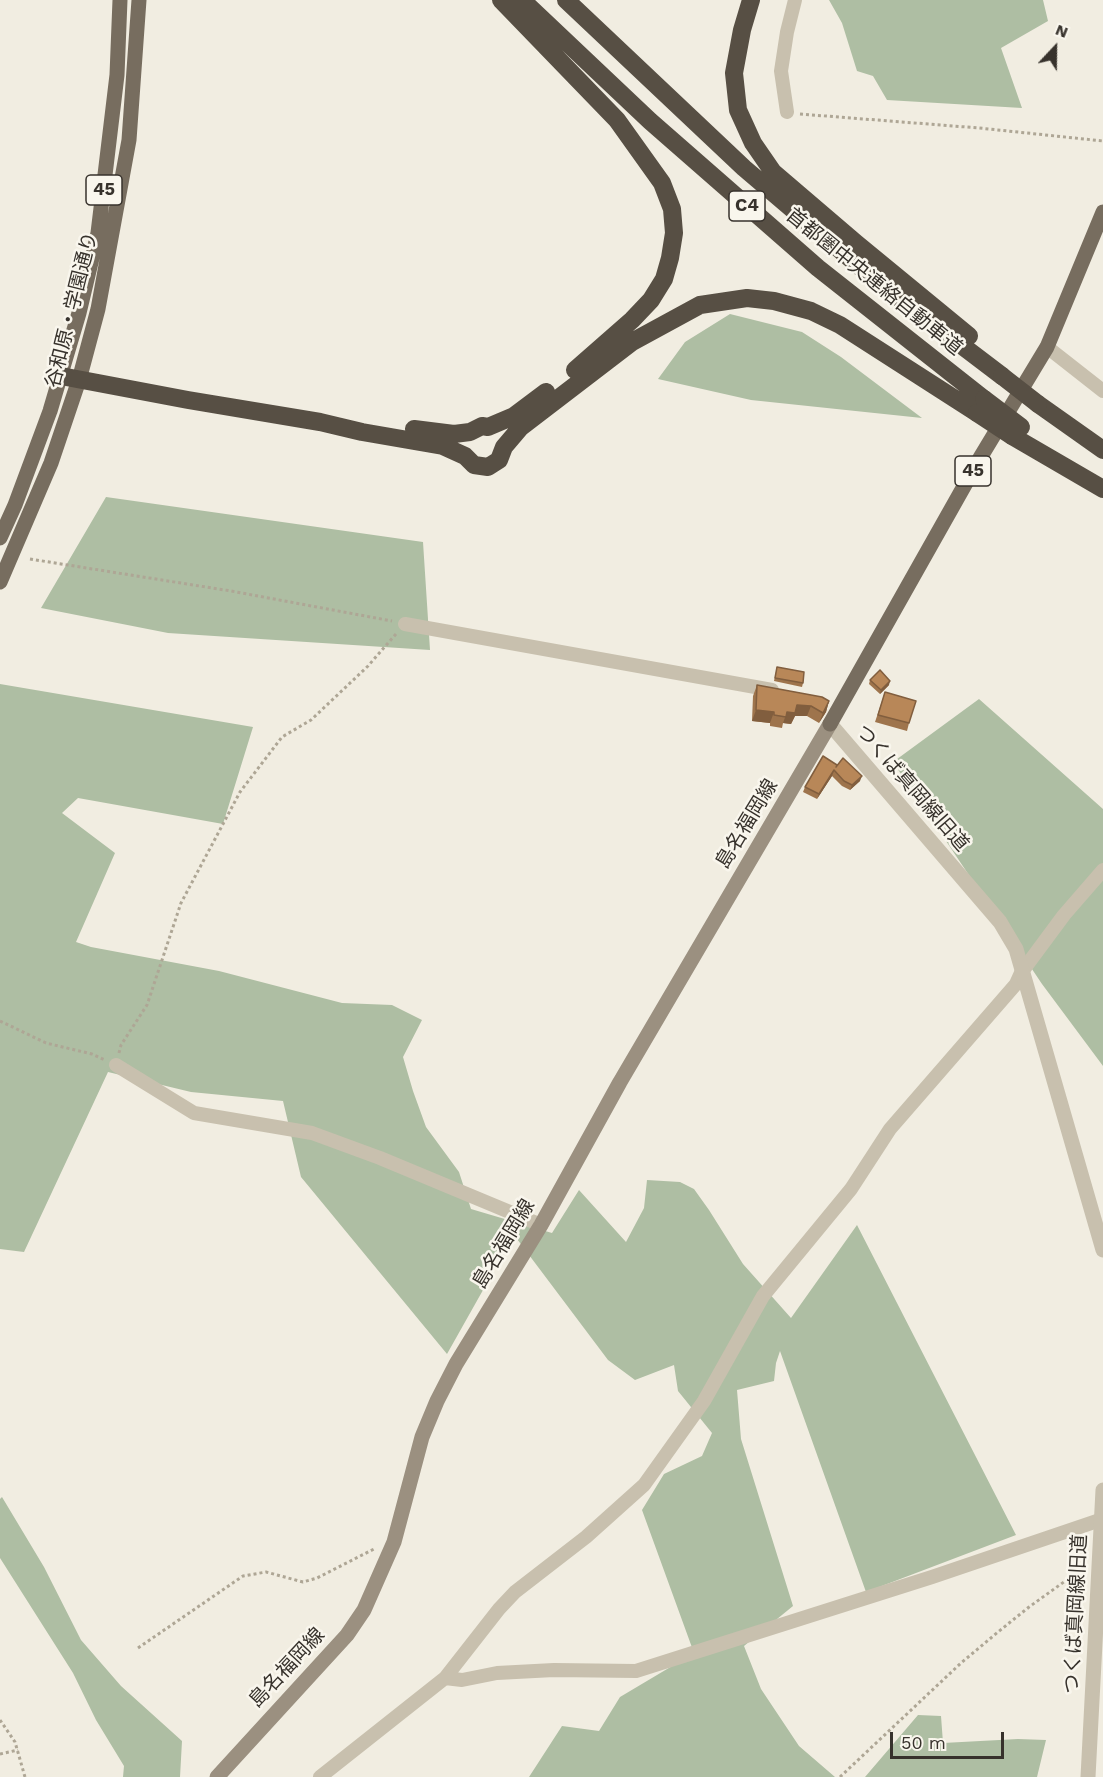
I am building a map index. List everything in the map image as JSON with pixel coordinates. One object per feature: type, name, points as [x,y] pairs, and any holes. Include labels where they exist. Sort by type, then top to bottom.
[{"type":"highway","points":[[321,422],[368,421],[454,434],[501,423],[594,356],[651,300],[664,279],[674,233],[672,209],[663,183],[617,120],[501,0]]},
{"type":"highway","name":"首都圏中央連絡自動車道","points":[[522,0],[650,122],[980,406],[1103,488]]},
{"type":"highway","name":"首都圏中央連絡自動車道","points":[[566,0],[744,168],[873,278],[1005,373],[1103,450]]},
{"type":"highway","points":[[751,0],[742,30],[734,73],[738,110],[753,143],[773,172],[1005,373]]},
{"type":"highway","points":[[70,378],[443,446],[465,456],[474,465],[488,467],[500,460],[504,447],[521,427],[632,342],[681,314],[700,306],[747,298],[774,301],[811,311],[840,324],[980,406]]},
{"type":"highway","points":[[1040,400],[1103,444]]},
{"type":"main road","name":"谷和原・学園通り","points":[[0,582],[51,463],[70,378],[79,313],[98,233],[117,75],[120,0]]},
{"type":"main road","name":"谷和原・学園通り","points":[[0,538],[98,309],[129,140],[140,0]]},
{"type":"main road","name":"つくば真岡線旧道","points":[[830,724],[836,702],[1047,347],[1103,212]]},
{"type":"main road","name":"島名福岡線","points":[[217,1777],[347,1635],[364,1610],[394,1542],[422,1437],[456,1364],[541,1225],[620,1082],[830,724]]},
{"type":"street","points":[[787,112],[781,71],[795,0]]},
{"type":"street","points":[[1047,347],[1103,391]]},
{"type":"street","points":[[405,624],[785,693]]},
{"type":"street","name":"つくば真岡線旧道","points":[[830,724],[1000,922],[1016,949],[1021,973],[1103,1250]]},
{"type":"street","points":[[320,1777],[445,1678],[515,1592],[586,1537],[644,1485],[704,1401],[763,1296],[851,1189],[890,1129],[1016,984],[1021,973],[1064,915],[1103,870]]},
{"type":"street","points":[[116,1065],[194,1113],[312,1133],[380,1158],[541,1225]]},
{"type":"street","name":"つくば真岡線旧道","points":[[1088,1777],[1103,1490]]},
{"type":"street","points":[[445,1678],[462,1680],[496,1673],[554,1670],[636,1671],[921,1581],[1102,1519]]},
{"type":"path","points":[[787,112],[1103,141]]},
{"type":"path","points":[[0,1021],[46,1043],[92,1054],[116,1065],[121,1045],[147,1005],[181,903],[240,792],[282,737],[311,720],[369,666],[405,624],[231,591],[30,559]]},
{"type":"path","points":[[138,1648],[243,1576],[266,1572],[303,1582],[317,1578],[378,1546],[394,1542]]},
{"type":"path","points":[[840,1777],[962,1663],[1029,1607],[1068,1579],[1098,1569]]},
{"type":"path","points":[[0,1720],[7,1728],[18,1750],[25,1777]]},
{"type":"path","points":[[0,1754],[18,1750]]},
{"type":"green space","points":[[829,0],[1043,0],[1048,21],[1001,48],[1022,108],[887,100],[873,76],[857,71],[842,23]]},
{"type":"green space","points":[[730,314],[802,332],[841,357],[922,418],[751,400],[658,379],[685,342]]},
{"type":"green space","points":[[106,497],[423,542],[430,650],[168,633],[41,608]]},
{"type":"green space","points":[[0,684],[253,727],[223,824],[78,798],[62,813],[115,853],[76,942],[91,947],[219,971],[342,1003],[392,1005],[422,1020],[403,1057],[426,1127],[459,1172],[471,1209],[552,1233],[579,1190],[626,1242],[644,1208],[647,1180],[680,1182],[694,1189],[743,1264],[791,1318],[857,1225],[1016,1535],[866,1592],[780,1351],[774,1381],[737,1390],[741,1439],[793,1606],[744,1646],[761,1689],[799,1746],[835,1777],[529,1777],[562,1726],[599,1731],[620,1697],[694,1653],[642,1510],[664,1474],[702,1456],[712,1433],[678,1391],[674,1365],[635,1380],[608,1360],[514,1235],[447,1354],[301,1177],[283,1101],[191,1092],[108,1072],[24,1252],[0,1249]]},
{"type":"green space","points":[[979,699],[1103,809],[1103,1066],[1042,984],[893,762]]},
{"type":"green space","points":[[2,1497],[44,1567],[81,1640],[121,1686],[182,1741],[180,1777],[123,1777],[124,1766],[96,1720],[73,1673],[0,1558],[0,1499]]},
{"type":"green space","points":[[918,1715],[941,1716],[943,1743],[1018,1739],[1046,1740],[1037,1777],[865,1777]]},
{"type":"building","points":[[777,667],[804,672],[803,683],[775,678]]},
{"type":"building","points":[[880,670],[890,681],[881,690],[870,680]]},
{"type":"building","points":[[757,685],[822,697],[829,701],[823,713],[811,706],[797,705],[795,713],[787,712],[786,717],[774,715],[774,712],[756,710]]},
{"type":"building","points":[[885,692],[916,701],[909,723],[878,715]]},
{"type":"building","points":[[823,756],[837,765],[836,767],[843,758],[862,776],[852,785],[844,781],[834,770],[819,794],[805,787]]}]
